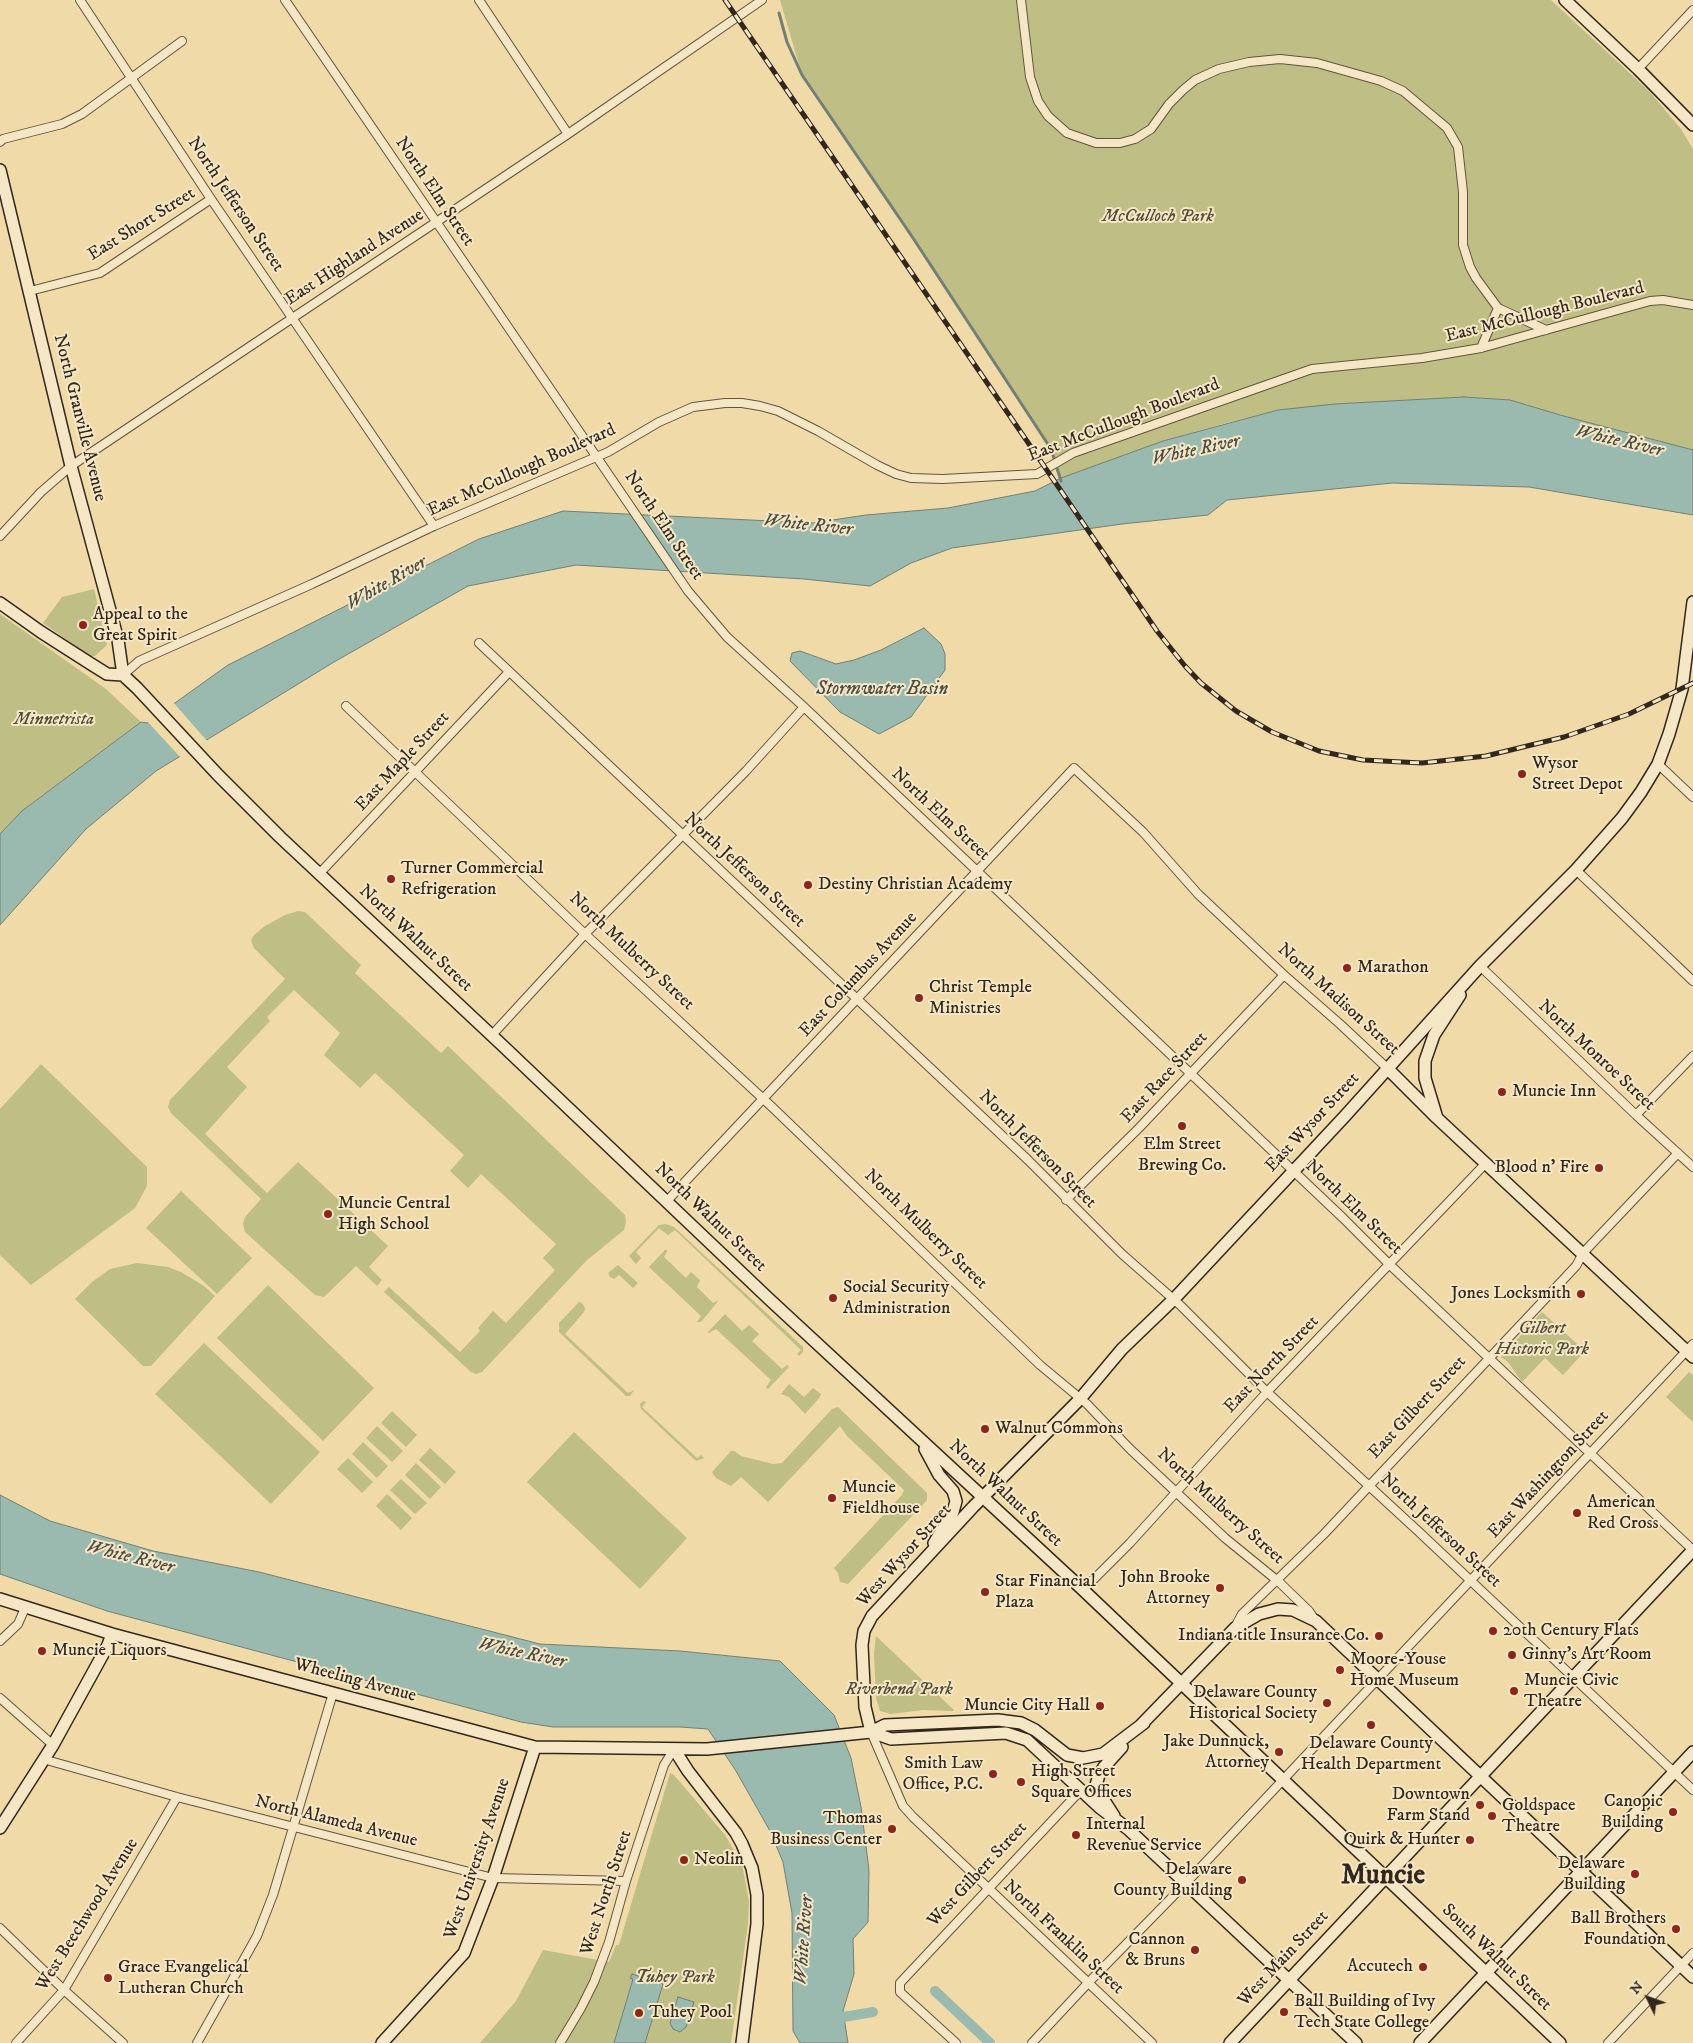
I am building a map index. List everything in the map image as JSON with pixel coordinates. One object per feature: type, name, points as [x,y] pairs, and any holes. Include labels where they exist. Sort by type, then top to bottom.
[{"type":"main road","points":[[1565,0],[1638,69],[1693,125]]},
{"type":"main road","name":"North Granville Avenue","points":[[0,170],[71,466],[118,640],[123,675]]},
{"type":"main road","name":"North Walnut Street","points":[[0,602],[41,632],[107,674],[123,675],[138,688],[218,775],[318,874],[492,1035],[666,1202],[1083,1590],[1386,1877]]},
{"type":"main road","name":"East Wysor Street","points":[[983,1498],[1080,1399],[1122,1349],[1174,1299],[1480,966],[1576,870],[1622,818],[1658,764],[1669,734],[1682,689],[1693,608]]},
{"type":"main road","points":[[1437,1118],[1425,1078],[1425,1061],[1434,1035],[1455,1005],[1466,982]]},
{"type":"main road","name":"North Madison Street","points":[[1387,1068],[1437,1118],[1691,1350]]},
{"type":"main road","points":[[920,1438],[939,1475],[953,1492],[956,1501],[953,1512],[924,1561]]},
{"type":"main road","name":"West Wysor Street","points":[[871,1732],[865,1708],[862,1668],[864,1632],[872,1616],[983,1498]]},
{"type":"main road","name":"West Main Street","points":[[1230,2043],[1693,1550]]},
{"type":"main road","name":"Wheeling Avenue","points":[[0,1599],[112,1634],[535,1747],[707,1749],[871,1732]]},
{"type":"main road","points":[[1235,1628],[1259,1614],[1278,1609],[1292,1610],[1316,1621]]},
{"type":"main road","name":"North Mulberry Street","points":[[1316,1621],[1693,1977]]},
{"type":"main road","name":"East Gilbert Street","points":[[1182,1684],[1235,1628]]},
{"type":"main road","points":[[1,1823],[53,1745],[112,1634]]},
{"type":"main road","points":[[1114,1816],[1098,1791],[1096,1785],[1099,1776],[1104,1767],[1182,1684]]},
{"type":"main road","points":[[871,1732],[885,1725],[1011,1721],[1021,1723],[1035,1730],[1067,1755],[1083,1758],[1103,1754],[1130,1731],[1144,1723]]},
{"type":"main road","points":[[871,1732],[891,1739],[992,1732],[1018,1735],[1036,1747],[1098,1807],[1114,1816],[1356,2043]]},
{"type":"main road","name":"West University Avenue","points":[[382,2043],[464,1953],[493,1878],[535,1747]]},
{"type":"main road","points":[[674,1749],[688,1771],[736,1833],[752,1868],[757,1895],[757,1924],[742,2043]]},
{"type":"main road","points":[[1420,2043],[1693,1752]]},
{"type":"main road","name":"South Walnut Street","points":[[1386,1877],[1560,2043]]},
{"type":"street","name":"North Jefferson Street","points":[[80,0],[211,199],[434,526]]},
{"type":"street","name":"North Elm Street","points":[[285,0],[688,591],[727,637],[804,707],[1389,1264],[1693,1550]]},
{"type":"street","points":[[479,0],[568,134]]},
{"type":"street","name":"East Highland Avenue","points":[[0,536],[42,492],[71,466],[568,134],[762,0]]},
{"type":"street","points":[[1020,0],[1030,77],[1038,101],[1052,120],[1067,133],[1096,143],[1120,143],[1136,139],[1151,129],[1169,104],[1195,80],[1219,69],[1249,62],[1280,59],[1317,63],[1381,81],[1403,91],[1438,119],[1453,135],[1458,147],[1463,192],[1463,245],[1476,278],[1498,308],[1546,330]]},
{"type":"street","points":[[1638,69],[1693,10]]},
{"type":"street","points":[[0,142],[3,139],[62,124],[82,114],[182,41]]},
{"type":"street","name":"East Short Street","points":[[30,291],[100,273],[211,199]]},
{"type":"street","name":"East McCullough Boulevard","points":[[123,675],[139,660],[312,584],[434,526],[597,457],[677,413],[709,404],[742,403],[778,411],[818,431],[877,465],[896,474],[911,478],[943,479],[1037,474],[1073,453],[1312,369],[1422,358],[1481,348],[1650,301],[1664,300],[1693,305]]},
{"type":"street","points":[[1481,348],[1498,308]]},
{"type":"street","name":"North Jefferson Street","points":[[479,643],[858,998],[1028,1160],[1122,1254],[1174,1299],[1267,1392],[1693,1790]]},
{"type":"street","name":"East Maple Street","points":[[318,874],[510,672]]},
{"type":"street","name":"North Mulberry Street","points":[[346,706],[585,934],[762,1098],[1020,1346],[1080,1399],[1130,1450],[1309,1611],[1316,1621]]},
{"type":"street","points":[[492,1035],[585,934],[746,770],[804,707]]},
{"type":"street","points":[[1658,764],[1693,797]]},
{"type":"street","name":"East Columbus Avenue","points":[[666,1202],[1074,768]]},
{"type":"street","name":"North Madison Street","points":[[1074,768],[1143,832],[1198,894],[1387,1068]]},
{"type":"street","points":[[1576,870],[1693,981]]},
{"type":"street","name":"North Monroe Street","points":[[1480,966],[1636,1116],[1693,1167]]},
{"type":"street","name":"East Race Street","points":[[1066,1200],[1139,1128],[1284,975]]},
{"type":"street","points":[[1636,1116],[1693,1056]]},
{"type":"street","name":"East Gilbert Street","points":[[1235,1628],[1242,1614],[1324,1534],[1576,1266],[1583,1253],[1678,1153]]},
{"type":"street","name":"East North Street","points":[[1083,1590],[1177,1492],[1267,1392],[1486,1163]]},
{"type":"street","name":"East Washington Street","points":[[1032,2043],[1691,1350]]},
{"type":"street","points":[[0,1641],[18,1624],[25,1608]]},
{"type":"street","points":[[197,2043],[257,1936],[273,1895],[333,1693]]},
{"type":"street","points":[[0,1698],[53,1745]]},
{"type":"street","name":"North Franklin Street","points":[[871,1732],[908,1812],[1152,2043]]},
{"type":"street","name":"West North Street","points":[[560,2043],[594,1982],[609,1942],[626,1881],[664,1765],[674,1749]]},
{"type":"street","name":"North Alameda Avenue","points":[[43,1759],[178,1797],[493,1878],[626,1881]]},
{"type":"street","name":"West Gilbert Street","points":[[956,2043],[900,1992],[900,1983],[1081,1790]]},
{"type":"street","name":"West Beechwood Avenue","points":[[16,2043],[64,1990],[178,1797]]},
{"type":"street","points":[[0,1928],[64,1990],[123,2043]]},
{"type":"street","points":[[1608,2043],[1693,1953]]},
{"type":"green space","name":"McCulloch Park","points":[[780,0],[1551,0],[1649,91],[1681,129],[1693,149],[1693,450],[1510,400],[1464,397],[1335,404],[1278,410],[1163,441],[1061,478],[1051,449],[802,75]]},
{"type":"green space","points":[[94,589],[107,645],[95,656],[90,656],[43,623],[62,597]]},
{"type":"green space","name":"Minnetrista","points":[[0,614],[106,689],[141,722],[22,811],[0,834]]},
{"type":"green space","points":[[298,911],[305,912],[361,965],[355,973],[441,1053],[448,1046],[625,1215],[624,1230],[586,1261],[482,1372],[476,1374],[471,1372],[384,1292],[389,1287],[460,1352],[480,1331],[478,1328],[493,1311],[506,1323],[555,1270],[543,1258],[556,1244],[481,1174],[468,1188],[450,1171],[464,1155],[375,1073],[360,1088],[324,1055],[340,1033],[294,990],[267,1017],[270,1021],[227,1067],[247,1087],[205,1134],[267,1193],[298,1162],[388,1246],[369,1267],[382,1280],[377,1286],[356,1266],[324,1297],[315,1295],[245,1232],[243,1224],[245,1217],[261,1199],[171,1113],[168,1107],[170,1100],[285,979],[254,948],[251,940],[265,926],[285,915]]},
{"type":"green space","points":[[41,1064],[147,1167],[147,1186],[135,1208],[31,1285],[0,1255],[0,1109]]},
{"type":"green space","points":[[181,1191],[252,1258],[217,1294],[146,1228]]},
{"type":"green space","points":[[666,1224],[674,1227],[803,1347],[803,1352],[799,1356],[797,1354],[801,1350],[675,1230],[668,1235],[659,1228],[636,1252],[641,1258],[636,1264],[629,1256],[659,1225]]},
{"type":"green space","points":[[665,1250],[667,1252],[664,1257],[686,1278],[691,1272],[700,1280],[697,1287],[713,1303],[719,1300],[701,1322],[697,1322],[701,1316],[649,1267]]},
{"type":"green space","points":[[137,1263],[168,1267],[181,1272],[204,1286],[215,1296],[151,1366],[143,1366],[75,1299],[92,1282],[110,1269]]},
{"type":"green space","points":[[618,1265],[638,1283],[633,1288],[619,1275],[614,1279],[610,1277],[608,1273]]},
{"type":"green space","points":[[268,1285],[374,1388],[323,1441],[217,1338]]},
{"type":"green space","points":[[579,1302],[585,1308],[584,1312],[565,1334],[628,1393],[634,1390],[630,1396],[626,1396],[559,1332],[559,1323]]},
{"type":"green space","name":"Gilbert Historic Park","points":[[1542,1312],[1585,1351],[1563,1375],[1545,1358],[1522,1382],[1508,1362],[1501,1357]]},
{"type":"green space","points":[[725,1314],[742,1331],[749,1325],[759,1334],[752,1341],[782,1369],[787,1365],[789,1367],[768,1389],[766,1387],[771,1380],[716,1329],[708,1332]]},
{"type":"green space","points":[[204,1343],[320,1452],[271,1504],[155,1394]]},
{"type":"green space","points":[[1689,1372],[1693,1375],[1693,1422],[1666,1397]]},
{"type":"green space","points":[[789,1384],[804,1397],[813,1388],[821,1394],[805,1414],[789,1397],[781,1394]]},
{"type":"green space","points":[[643,1401],[646,1402],[642,1407],[697,1458],[701,1455],[704,1458],[696,1461],[641,1409],[640,1404]]},
{"type":"green space","points":[[838,1407],[927,1493],[927,1500],[848,1584],[840,1582],[838,1573],[834,1568],[902,1495],[904,1490],[847,1436],[840,1426],[768,1502],[741,1477],[731,1486],[716,1478],[712,1472],[731,1451],[741,1456],[773,1464],[782,1463],[832,1409]]},
{"type":"green space","points":[[392,1411],[417,1435],[406,1447],[381,1423]]},
{"type":"green space","points":[[377,1426],[403,1451],[392,1462],[366,1438]]},
{"type":"green space","points":[[574,1432],[687,1538],[640,1589],[527,1482]]},
{"type":"green space","points":[[363,1442],[388,1466],[377,1478],[352,1454]]},
{"type":"green space","points":[[430,1448],[456,1472],[445,1484],[419,1460]]},
{"type":"green space","points":[[348,1458],[373,1482],[362,1493],[337,1469]]},
{"type":"green space","points":[[416,1463],[441,1487],[430,1499],[405,1475]]},
{"type":"green space","points":[[401,1479],[427,1503],[415,1514],[390,1490]]},
{"type":"green space","points":[[387,1494],[412,1518],[401,1530],[376,1506]]},
{"type":"green space","name":"Riverbend Park","points":[[876,1636],[954,1710],[923,1710],[891,1714],[880,1711],[876,1698],[874,1653]]},
{"type":"green space","name":"Tuhey Park","points":[[670,1773],[674,1775],[725,1835],[742,1864],[749,1901],[748,1924],[731,2043],[480,2043],[516,2001],[543,1950],[609,1962],[616,1945],[619,1945]]},
{"type":"water","name":"White River","points":[[1464,397],[1510,400],[1693,450],[1693,515],[1529,487],[1392,483],[1227,500],[1208,515],[1122,524],[952,548],[911,563],[870,586],[804,579],[576,565],[468,586],[334,662],[156,771],[86,829],[0,925],[0,834],[22,811],[141,722],[147,723],[228,665],[479,539],[563,511],[813,523],[866,515],[948,508],[1035,491],[1061,478],[1163,441],[1278,410],[1335,404]]},
{"type":"water","name":"Stormwater Basin","points":[[924,628],[941,644],[945,654],[945,670],[911,717],[879,734],[840,712],[790,661],[792,653],[800,651],[836,664],[854,660],[881,650]]},
{"type":"water","name":"White River","points":[[0,1495],[50,1521],[153,1551],[259,1572],[540,1644],[680,1651],[780,1661],[834,1715],[851,1758],[861,1807],[869,1870],[868,1922],[853,1939],[854,1974],[843,2011],[848,2043],[800,2043],[793,2031],[792,1913],[783,1862],[770,1831],[736,1771],[708,1729],[680,1727],[553,1727],[521,1722],[107,1611],[0,1574]]},
{"type":"water","name":"Tuhey Pool","points":[[632,1974],[663,1984],[645,2043],[614,2043],[633,1979],[630,1978]]},
{"type":"water","points":[[678,1997],[694,2002],[686,2027],[680,2032],[673,2029],[670,2023]]},
{"type":"pier","points":[[172,701],[208,742],[181,758],[146,720]]},
{"type":"waterway","points":[[779,13],[787,42],[802,75],[911,235],[1051,449],[1061,481]]},
{"type":"waterway","points":[[935,1991],[990,2043]]},
{"type":"waterway","points":[[832,2019],[873,2012]]},
{"type":"railway","points":[[725,0],[1157,631],[1201,683],[1236,711],[1272,732],[1319,751],[1363,760],[1422,763],[1486,756],[1564,737],[1629,714],[1693,683]]},
{"type":"place","name":"Appeal to the Great Spirit","points":[[83,625]]},
{"type":"place","name":"Wysor Street Depot","points":[[1522,774]]},
{"type":"place","name":"Turner Commercial Refrigeration","points":[[391,879]]},
{"type":"place","name":"Destiny Christian Academy","points":[[808,885]]},
{"type":"place","name":"Marathon","points":[[1347,968]]},
{"type":"place","name":"Christ Temple Ministries","points":[[919,998]]},
{"type":"place","name":"Muncie Inn","points":[[1502,1092]]},
{"type":"place","name":"Elm Street Brewing Co.","points":[[1182,1126]]},
{"type":"place","name":"Blood n' Fire","points":[[1599,1168]]},
{"type":"place","name":"Muncie Central High School","points":[[328,1214]]},
{"type":"place","name":"Jones Locksmith","points":[[1581,1294]]},
{"type":"place","name":"Social Security Administration","points":[[833,1298]]},
{"type":"place","name":"Walnut Commons","points":[[985,1429]]},
{"type":"place","name":"Muncie Fieldhouse","points":[[832,1498]]},
{"type":"place","name":"American Red Cross","points":[[1577,1513]]},
{"type":"place","name":"John Brooke Attorney","points":[[1220,1588]]},
{"type":"place","name":"Star Financial Plaza","points":[[985,1592]]},
{"type":"place","name":"20th Century Flats","points":[[1493,1631]]},
{"type":"place","name":"Indiana title Insurance Co.","points":[[1379,1636]]},
{"type":"place","name":"Muncie Liquors","points":[[42,1651]]},
{"type":"place","name":"Ginny's Art Room","points":[[1512,1655]]},
{"type":"place","name":"Moore-Youse Home Museum","points":[[1340,1670]]},
{"type":"place","name":"Muncie Civic Theatre","points":[[1514,1691]]},
{"type":"place","name":"Delaware County Historical Society","points":[[1327,1703]]},
{"type":"place","name":"Muncie City Hall","points":[[1100,1706]]},
{"type":"place","name":"Delaware County Health Department","points":[[1371,1725]]},
{"type":"place","name":"Jake Dunnuck, Attorney","points":[[1279,1752]]},
{"type":"place","name":"Smith Law Office, P.C.","points":[[993,1774]]},
{"type":"place","name":"High Street Square Offices","points":[[1021,1782]]},
{"type":"place","name":"Downtown Farm Stand","points":[[1480,1805]]},
{"type":"place","name":"Canopic Building","points":[[1673,1812]]},
{"type":"place","name":"Goldspace Theatre","points":[[1492,1816]]},
{"type":"place","name":"Thomas Business Center","points":[[892,1829]]},
{"type":"place","name":"Internal Revenue Service","points":[[1076,1835]]},
{"type":"place","name":"Quirk & Hunter","points":[[1470,1840]]},
{"type":"place","name":"Neolin","points":[[684,1860]]},
{"type":"place","name":"Delaware Building","points":[[1635,1874]]},
{"type":"place","name":"Delaware County Building","points":[[1242,1880]]},
{"type":"place","name":"Ball Brothers Foundation","points":[[1676,1929]]},
{"type":"place","name":"Cannon & Bruns","points":[[1195,1950]]},
{"type":"place","name":"Accutech","points":[[1423,1967]]},
{"type":"place","name":"Grace Evangelical Lutheran Church","points":[[108,1978]]},
{"type":"place","name":"Ball Building of Ivy Tech State College","points":[[1284,2012]]},
{"type":"place","name":"Tuhey Pool","points":[[639,2013]]},
{"type":"district","name":"Muncie","points":[[1383,1877]]}]
